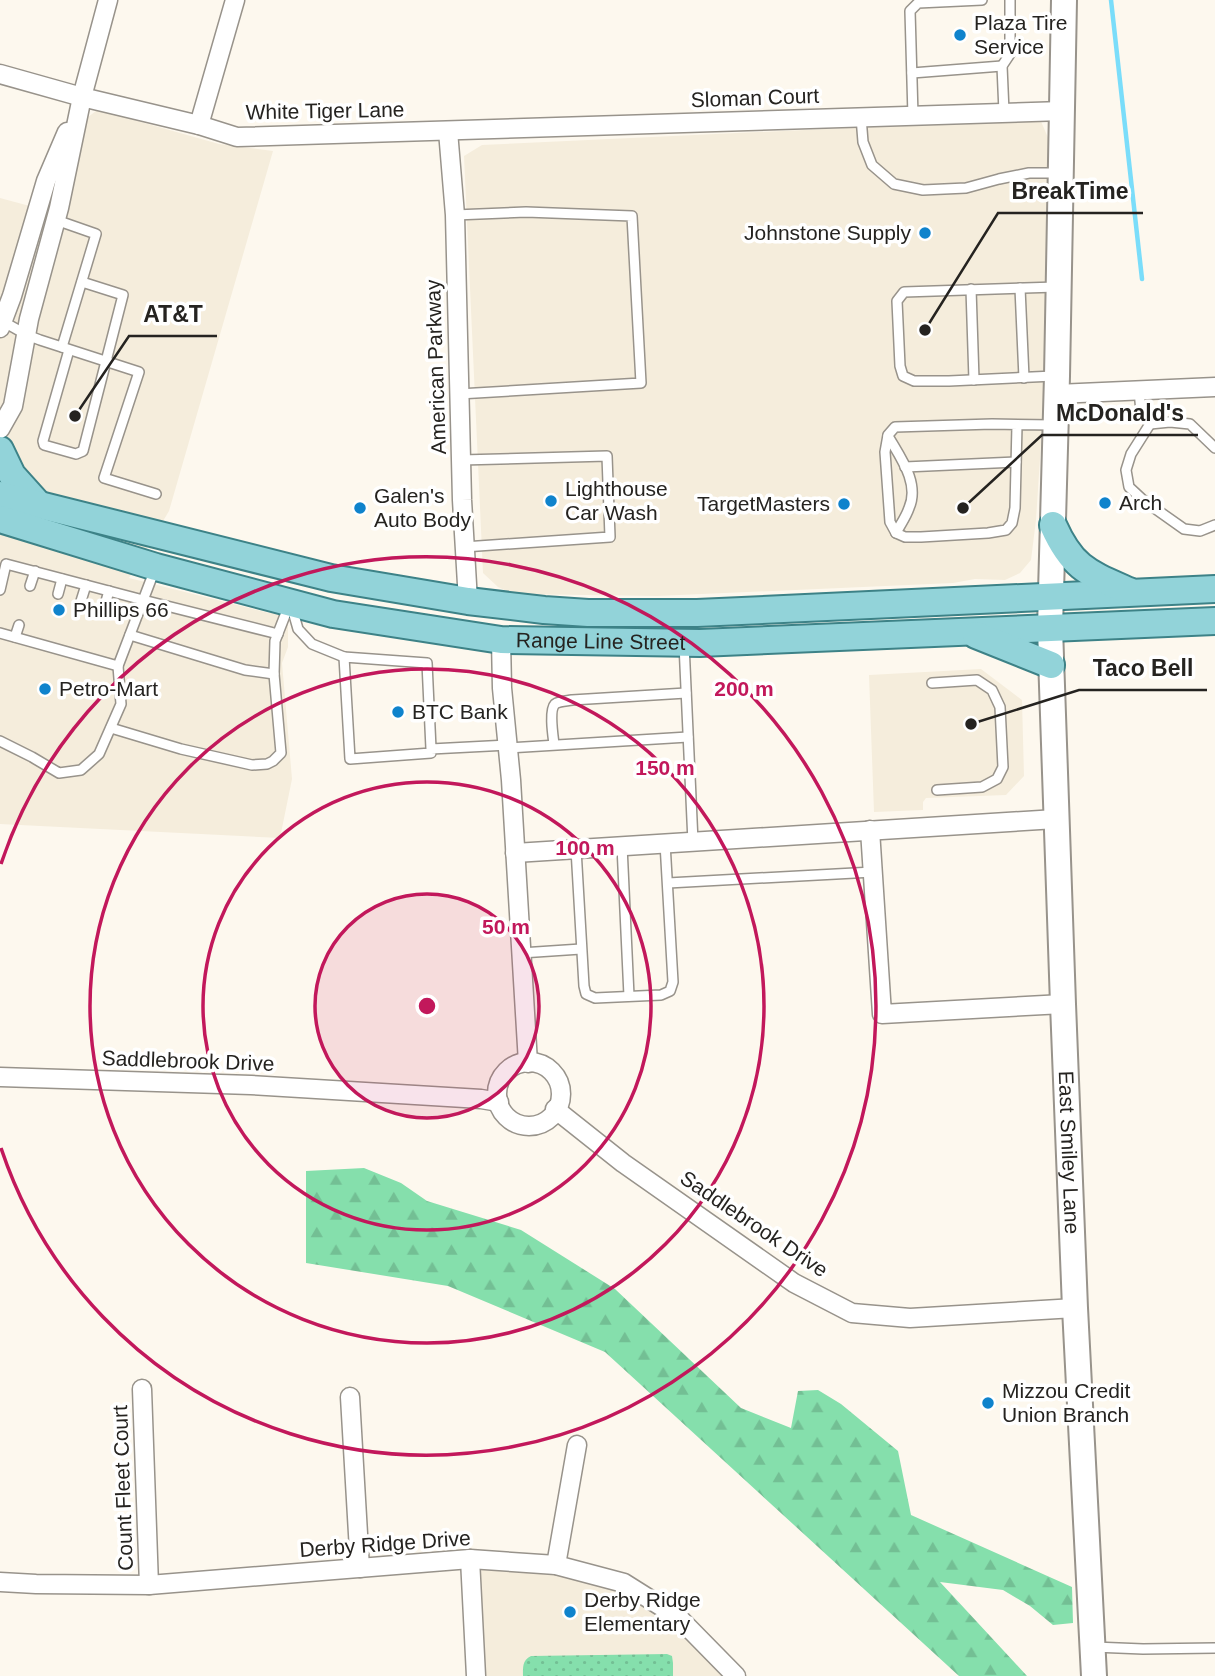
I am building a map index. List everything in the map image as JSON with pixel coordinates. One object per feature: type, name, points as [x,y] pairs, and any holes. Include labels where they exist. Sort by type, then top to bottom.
[{"type":"main road","points":[[0,450],[12,475],[39,505]]},
{"type":"main road","name":"Range Line Street","points":[[0,495],[331,578],[468,601],[544,610],[697,613],[1215,589]]},
{"type":"main road","name":"Range Line Street","points":[[0,519],[156,568],[323,612],[501,640],[684,643],[1215,621]]},
{"type":"main road","points":[[1053,525],[1062,545],[1073,560],[1094,575],[1134,593]]},
{"type":"main road","points":[[323,612],[403,609],[446,615],[456,614],[468,601]]},
{"type":"main road","points":[[501,640],[503,631],[509,626],[561,627],[631,613]]},
{"type":"main road","points":[[968,632],[1051,666]]},
{"type":"street","points":[[0,429],[13,406],[29,319],[56,220],[82,97],[108,0]]},
{"type":"street","points":[[199,125],[234,0]]},
{"type":"street","name":"East Smiley Lane","points":[[1064,0],[1050,628],[1075,1308],[1094,1676]]},
{"type":"street","name":"White Tiger Lane","points":[[0,74],[237,137],[448,131]]},
{"type":"street","points":[[1,323],[12,296],[46,181],[82,97]]},
{"type":"street","name":"Sloman Court","points":[[448,131],[1063,111]]},
{"type":"street","name":"American Parkway","points":[[448,131],[455,215],[461,460],[468,601]]},
{"type":"street","points":[[1057,385],[1139,390],[1215,387]]},
{"type":"street","points":[[501,640],[528,1063]]},
{"type":"street","points":[[515,853],[1056,819]]},
{"type":"street","points":[[870,830],[881,1014],[1063,1004]]},
{"type":"street","points":[[528,1063],[538,1063],[548,1068],[556,1076],[560,1087],[561,1100],[550,1119],[534,1126],[513,1123],[502,1113],[496,1091],[501,1077],[508,1069],[517,1064],[528,1063]]},
{"type":"street","name":"Saddlebrook Drive","points":[[0,1077],[251,1085],[499,1102]]},
{"type":"street","name":"Saddlebrook Drive","points":[[555,1109],[623,1163],[793,1283],[852,1313],[910,1318],[1075,1308]]},
{"type":"street","name":"Count Fleet Court","points":[[142,1389],[149,1585]]},
{"type":"street","points":[[350,1397],[360,1568]]},
{"type":"street","points":[[556,1565],[577,1445]]},
{"type":"street","points":[[470,1559],[476,1676]]},
{"type":"street","name":"Derby Ridge Drive","points":[[0,1582],[149,1585],[470,1559],[556,1565],[624,1583],[678,1617],[731,1674]]},
{"type":"lane","points":[[913,116],[910,11],[918,3],[982,0]]},
{"type":"lane","points":[[1004,112],[1002,66],[1010,54],[1010,0]]},
{"type":"lane","points":[[912,73],[1002,66]]},
{"type":"lane","points":[[861,117],[863,142],[872,165],[894,184],[923,190],[966,188],[1029,173],[1061,173]]},
{"type":"lane","points":[[455,215],[526,212],[632,216],[641,383],[459,394]]},
{"type":"lane","points":[[56,220],[96,234],[82,282],[43,441],[44,445],[76,454],[83,451],[123,295],[82,282]]},
{"type":"lane","points":[[1057,385],[1024,377],[914,381],[903,376],[900,366],[897,301],[904,292],[1059,287]]},
{"type":"lane","points":[[1020,288],[1024,377]]},
{"type":"lane","points":[[971,289],[974,380]]},
{"type":"lane","points":[[1,323],[66,349],[139,372],[104,478],[156,494]]},
{"type":"lane","points":[[1139,390],[1141,412],[1150,424]]},
{"type":"lane","points":[[1150,424],[1190,424],[1215,449]]},
{"type":"lane","points":[[1150,424],[1131,454],[1126,470],[1129,487],[1184,529],[1200,531],[1215,525]]},
{"type":"lane","points":[[1017,425],[1015,508],[1012,523],[1006,530],[921,537],[905,537],[896,533],[890,522],[885,452],[888,435],[895,427],[907,425],[1017,425],[1056,425]]},
{"type":"lane","points":[[888,435],[910,476],[914,492],[910,507],[896,533]]},
{"type":"lane","points":[[461,460],[607,456],[610,537],[464,547]]},
{"type":"lane","points":[[905,467],[1016,462]]},
{"type":"lane","points":[[0,590],[6,564],[278,634]]},
{"type":"lane","points":[[0,741],[60,773],[81,770],[99,754],[121,704],[118,666],[156,568]]},
{"type":"lane","points":[[30,586],[35,571]]},
{"type":"lane","points":[[58,594],[62,579]]},
{"type":"lane","points":[[81,601],[86,585]]},
{"type":"lane","points":[[104,607],[109,591]]},
{"type":"lane","points":[[111,727],[181,749],[251,765],[274,761],[281,753],[274,674],[275,640],[290,603]]},
{"type":"lane","points":[[290,603],[298,629],[313,644],[344,657],[427,663],[432,753],[350,759],[344,657]]},
{"type":"lane","points":[[15,637],[19,625]]},
{"type":"lane","points":[[41,644],[45,632]]},
{"type":"lane","points":[[0,633],[118,666]]},
{"type":"lane","points":[[130,635],[245,670],[274,674]]},
{"type":"lane","points":[[67,651],[70,639]]},
{"type":"lane","points":[[684,643],[693,842]]},
{"type":"lane","points":[[90,658],[94,646]]},
{"type":"lane","points":[[932,682],[977,680],[992,690],[1000,707],[1003,767],[997,779],[982,788],[937,790]]},
{"type":"lane","points":[[554,744],[552,711],[554,705],[559,702],[686,693]]},
{"type":"lane","points":[[431,749],[688,737]]},
{"type":"lane","points":[[576,849],[586,994],[595,998],[661,995],[670,991],[673,982],[665,843]]},
{"type":"lane","points":[[622,846],[629,996]]},
{"type":"lane","points":[[668,883],[873,872]]},
{"type":"lane","points":[[521,953],[581,949]]},
{"type":"lane","points":[[1092,1647],[1215,1648]]},
{"type":"shaded area","points":[[96,111],[219,144],[273,151],[169,511],[129,578],[269,613],[288,614],[288,647],[282,663],[292,779],[280,838],[0,824],[0,198],[63,215],[83,125]]},
{"type":"shaded area","points":[[1040,119],[1049,140],[1048,335],[1036,520],[1031,560],[1020,573],[1005,580],[975,579],[953,583],[657,596],[513,594],[498,587],[483,573],[464,156],[482,145]]},
{"type":"shaded area","points":[[981,669],[1022,700],[1024,776],[1006,795],[926,798],[923,810],[874,812],[869,675]]},
{"type":"shaded area","name":"Derby Ridge Elementary","points":[[470,1559],[556,1565],[660,1606],[735,1676],[476,1676]]},
{"type":"green space","points":[[364,1168],[401,1183],[427,1201],[521,1230],[615,1289],[741,1408],[791,1428],[798,1391],[818,1390],[841,1404],[898,1451],[911,1515],[1072,1587],[1073,1623],[1053,1625],[1030,1606],[1003,1590],[940,1582],[1027,1676],[959,1676],[605,1352],[448,1286],[306,1263],[306,1171]]},
{"type":"green space","points":[[531,1656],[672,1656],[673,1676],[523,1676],[525,1662]]},
{"type":"waterway","points":[[1111,0],[1142,279]]},
{"type":"place","name":"Plaza Tire Service","points":[[960,35]]},
{"type":"place","name":"Johnstone Supply","points":[[925,233]]},
{"type":"place","name":"BreakTime","points":[[925,330]]},
{"type":"place","name":"AT&T","points":[[75,416]]},
{"type":"place","name":"Lighthouse Car Wash","points":[[551,501]]},
{"type":"place","name":"Arch","points":[[1105,503]]},
{"type":"place","name":"TargetMasters","points":[[844,504]]},
{"type":"place","name":"Galen's Auto Body","points":[[360,508]]},
{"type":"place","name":"McDonald's","points":[[963,508]]},
{"type":"place","name":"Phillips 66","points":[[59,610]]},
{"type":"place","name":"Petro-Mart","points":[[45,689]]},
{"type":"place","name":"BTC Bank","points":[[398,712]]},
{"type":"place","name":"Taco Bell","points":[[971,724]]},
{"type":"place","name":"Mizzou Credit Union Branch","points":[[988,1403]]},
{"type":"place","name":"Derby Ridge Elementary","points":[[570,1612]]}]
